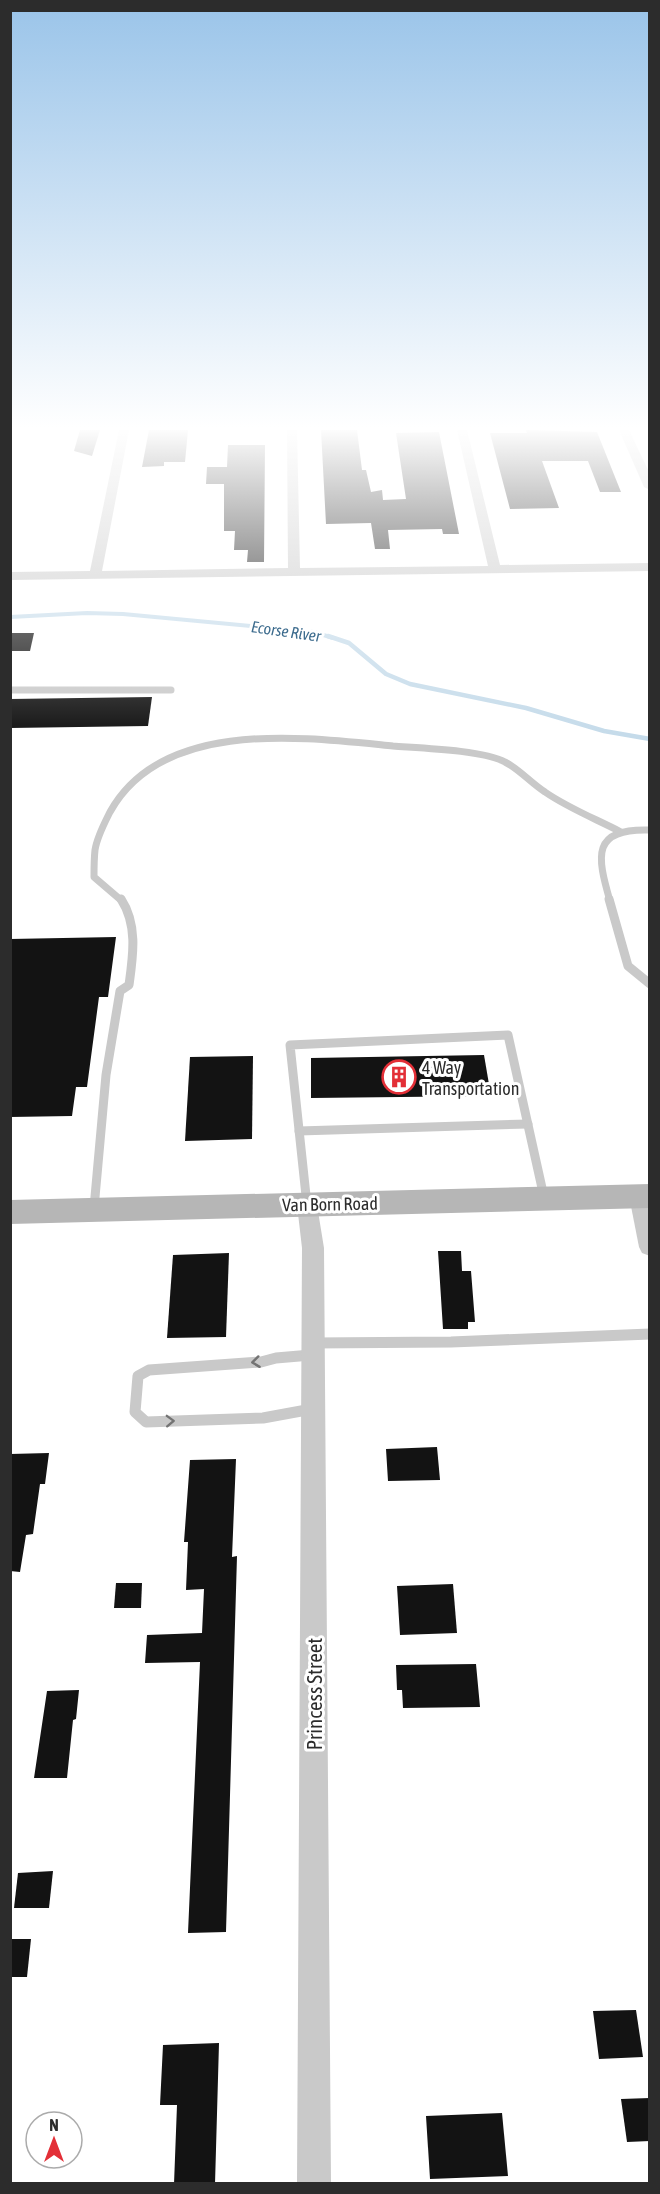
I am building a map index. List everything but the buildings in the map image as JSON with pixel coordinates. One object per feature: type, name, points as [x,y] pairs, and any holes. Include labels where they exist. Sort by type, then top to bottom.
[{"type":"main road","name":"Van Born Road","points":[[10,1212],[644,1196]]},
{"type":"street","points":[[95,575],[104,532]]},
{"type":"street","points":[[293,532],[294,572]]},
{"type":"street","points":[[486,532],[495,569]]},
{"type":"street","points":[[10,576],[650,567]]},
{"type":"street","points":[[644,1196],[650,1247]]},
{"type":"street","name":"Princess Street","points":[[308,1205],[313,1248],[314,2184]]},
{"type":"lane","points":[[10,690],[171,690]]},
{"type":"lane","points":[[94,1210],[106,1075],[120,991],[129,985],[135,951],[129,915],[121,899],[94,877],[94,849],[103,825],[118,798],[133,780],[169,756],[196,747],[255,739],[288,737],[458,752],[504,761],[546,793],[621,832]]},
{"type":"lane","points":[[650,830],[621,832],[607,838],[599,853],[601,869],[628,966],[650,984]]},
{"type":"lane","points":[[308,1205],[290,1045],[508,1035],[544,1199]]},
{"type":"lane","points":[[299,1131],[528,1125]]},
{"type":"lane","points":[[313,1409],[262,1418],[146,1422],[135,1412],[138,1376],[149,1370],[261,1362],[313,1349],[650,1334]]},
{"type":"waterway","name":"Ecorse River","points":[[10,617],[87,613],[123,614],[314,632],[333,638]]},
{"type":"waterway","name":"Ecorse River","points":[[328,636],[349,643],[386,674],[410,684],[526,708],[604,731],[650,739]]},
{"type":"place","name":"4 Way Transportation","points":[[399,1077]]}]
